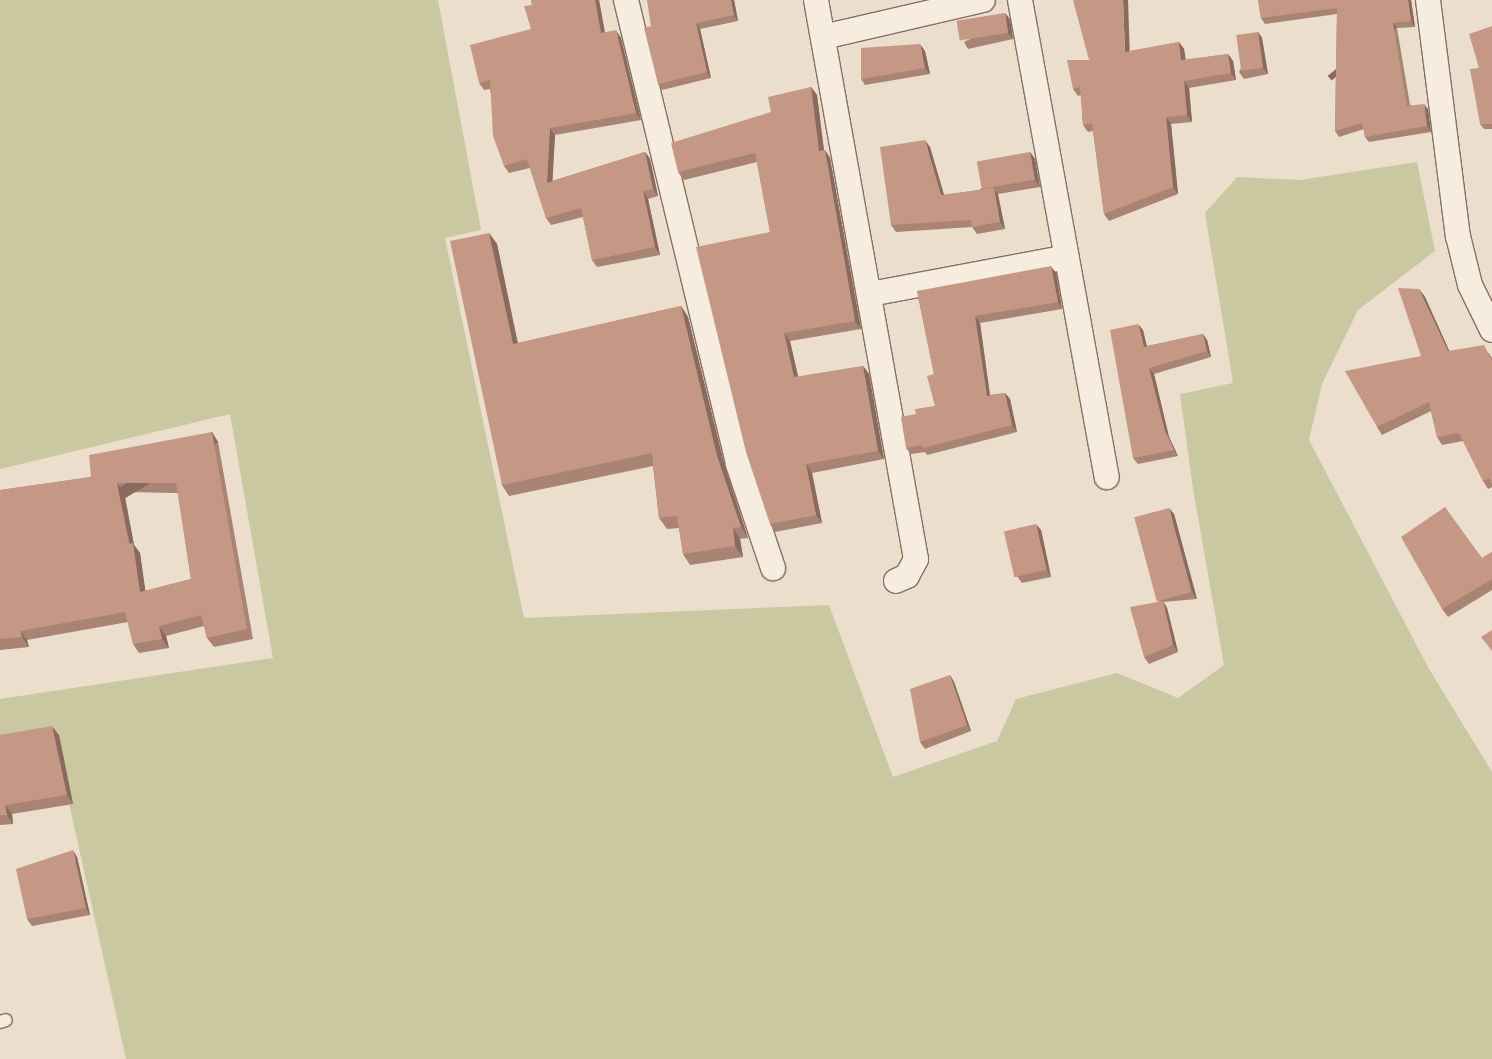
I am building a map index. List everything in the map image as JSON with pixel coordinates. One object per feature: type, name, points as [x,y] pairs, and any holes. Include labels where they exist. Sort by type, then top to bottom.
[{"type":"street","points":[[626,0],[738,464],[773,568]]},
{"type":"street","points":[[816,0],[916,559],[907,576],[896,581]]},
{"type":"street","points":[[823,37],[982,0]]},
{"type":"street","points":[[1020,0],[1107,477]]},
{"type":"street","points":[[1428,0],[1458,236],[1470,285],[1492,330]]},
{"type":"street","points":[[870,294],[1067,257]]},
{"type":"green space","points":[[0,0],[438,0],[481,230],[445,238],[524,618],[829,605],[893,777],[997,741],[1016,699],[1117,673],[1178,698],[1224,665],[1193,489],[1180,394],[1233,383],[1205,213],[1237,177],[1300,180],[1417,162],[1435,251],[1358,310],[1322,384],[1309,440],[1429,669],[1492,772],[1492,1059],[126,1059],[56,745],[0,750],[0,699],[273,658],[230,414],[0,469]]},
{"type":"building","points":[[531,0],[595,0],[601,33],[616,30],[636,113],[550,128],[547,183],[645,152],[653,189],[643,191],[655,247],[592,260],[581,208],[546,218],[527,159],[504,166],[493,136],[490,80],[479,83],[470,45],[531,29],[524,6],[532,5]]},
{"type":"building","points":[[647,0],[731,0],[734,15],[696,23],[707,72],[658,84],[644,28],[651,26]]},
{"type":"building","points":[[1073,0],[1123,0],[1125,52],[1179,42],[1181,60],[1228,54],[1231,73],[1184,81],[1187,115],[1166,117],[1173,187],[1104,214],[1092,123],[1083,125],[1080,87],[1073,89],[1067,60],[1089,60]]},
{"type":"building","points":[[1258,0],[1408,0],[1411,21],[1393,23],[1407,106],[1424,104],[1427,126],[1365,137],[1362,123],[1335,131],[1337,8],[1261,18]]},
{"type":"building","points":[[1005,13],[1008,33],[960,40],[957,21]]},
{"type":"building","points":[[1492,26],[1492,124],[1480,124],[1470,69],[1479,68],[1469,34]]},
{"type":"building","points":[[1258,32],[1263,68],[1241,71],[1236,35]]},
{"type":"building","points":[[920,44],[925,68],[861,79],[861,48]]},
{"type":"building","points":[[811,87],[819,151],[825,150],[855,321],[784,333],[794,377],[863,366],[878,451],[806,464],[816,515],[770,524],[746,452],[696,247],[770,232],[755,153],[678,172],[671,143],[771,112],[768,97]]},
{"type":"building","points":[[925,140],[941,195],[994,188],[1000,222],[972,227],[971,220],[891,225],[880,147]]},
{"type":"building","points":[[1030,152],[1035,180],[982,189],[977,161]]},
{"type":"building","points":[[489,233],[513,344],[681,306],[717,456],[741,527],[733,528],[735,546],[683,554],[677,516],[659,518],[652,453],[502,485],[450,241]]},
{"type":"building","points":[[1051,266],[1058,302],[975,316],[987,396],[1005,393],[1012,425],[923,448],[922,445],[906,448],[901,417],[916,414],[915,409],[935,406],[927,376],[934,374],[917,291]]},
{"type":"building","points":[[1398,288],[1419,289],[1448,351],[1484,345],[1492,360],[1492,484],[1489,478],[1483,481],[1459,433],[1437,437],[1429,402],[1377,427],[1345,371],[1421,356]]},
{"type":"building","points":[[1138,324],[1144,347],[1203,334],[1207,351],[1149,368],[1165,431],[1174,450],[1133,458],[1110,330]]},
{"type":"building","points":[[212,432],[247,629],[207,638],[201,615],[159,626],[162,639],[133,644],[125,612],[20,631],[22,637],[0,639],[0,490],[91,477],[89,455]],"holes":[[[117,483],[176,483],[191,579],[140,592],[133,543],[129,544]]]},
{"type":"building","points":[[1445,507],[1482,558],[1492,552],[1492,579],[1442,609],[1401,537]]},
{"type":"building","points":[[1169,508],[1192,592],[1157,601],[1134,517]]},
{"type":"building","points":[[1036,524],[1047,570],[1014,577],[1004,531]]},
{"type":"building","points":[[1163,601],[1173,645],[1144,657],[1130,607]]},
{"type":"building","points":[[1492,630],[1492,651],[1481,637]]},
{"type":"building","points":[[950,675],[967,725],[920,742],[910,689]]},
{"type":"building","points":[[52,726],[67,795],[5,805],[7,815],[0,815],[0,735]]},
{"type":"building","points":[[73,850],[86,908],[27,919],[16,869]]}]
